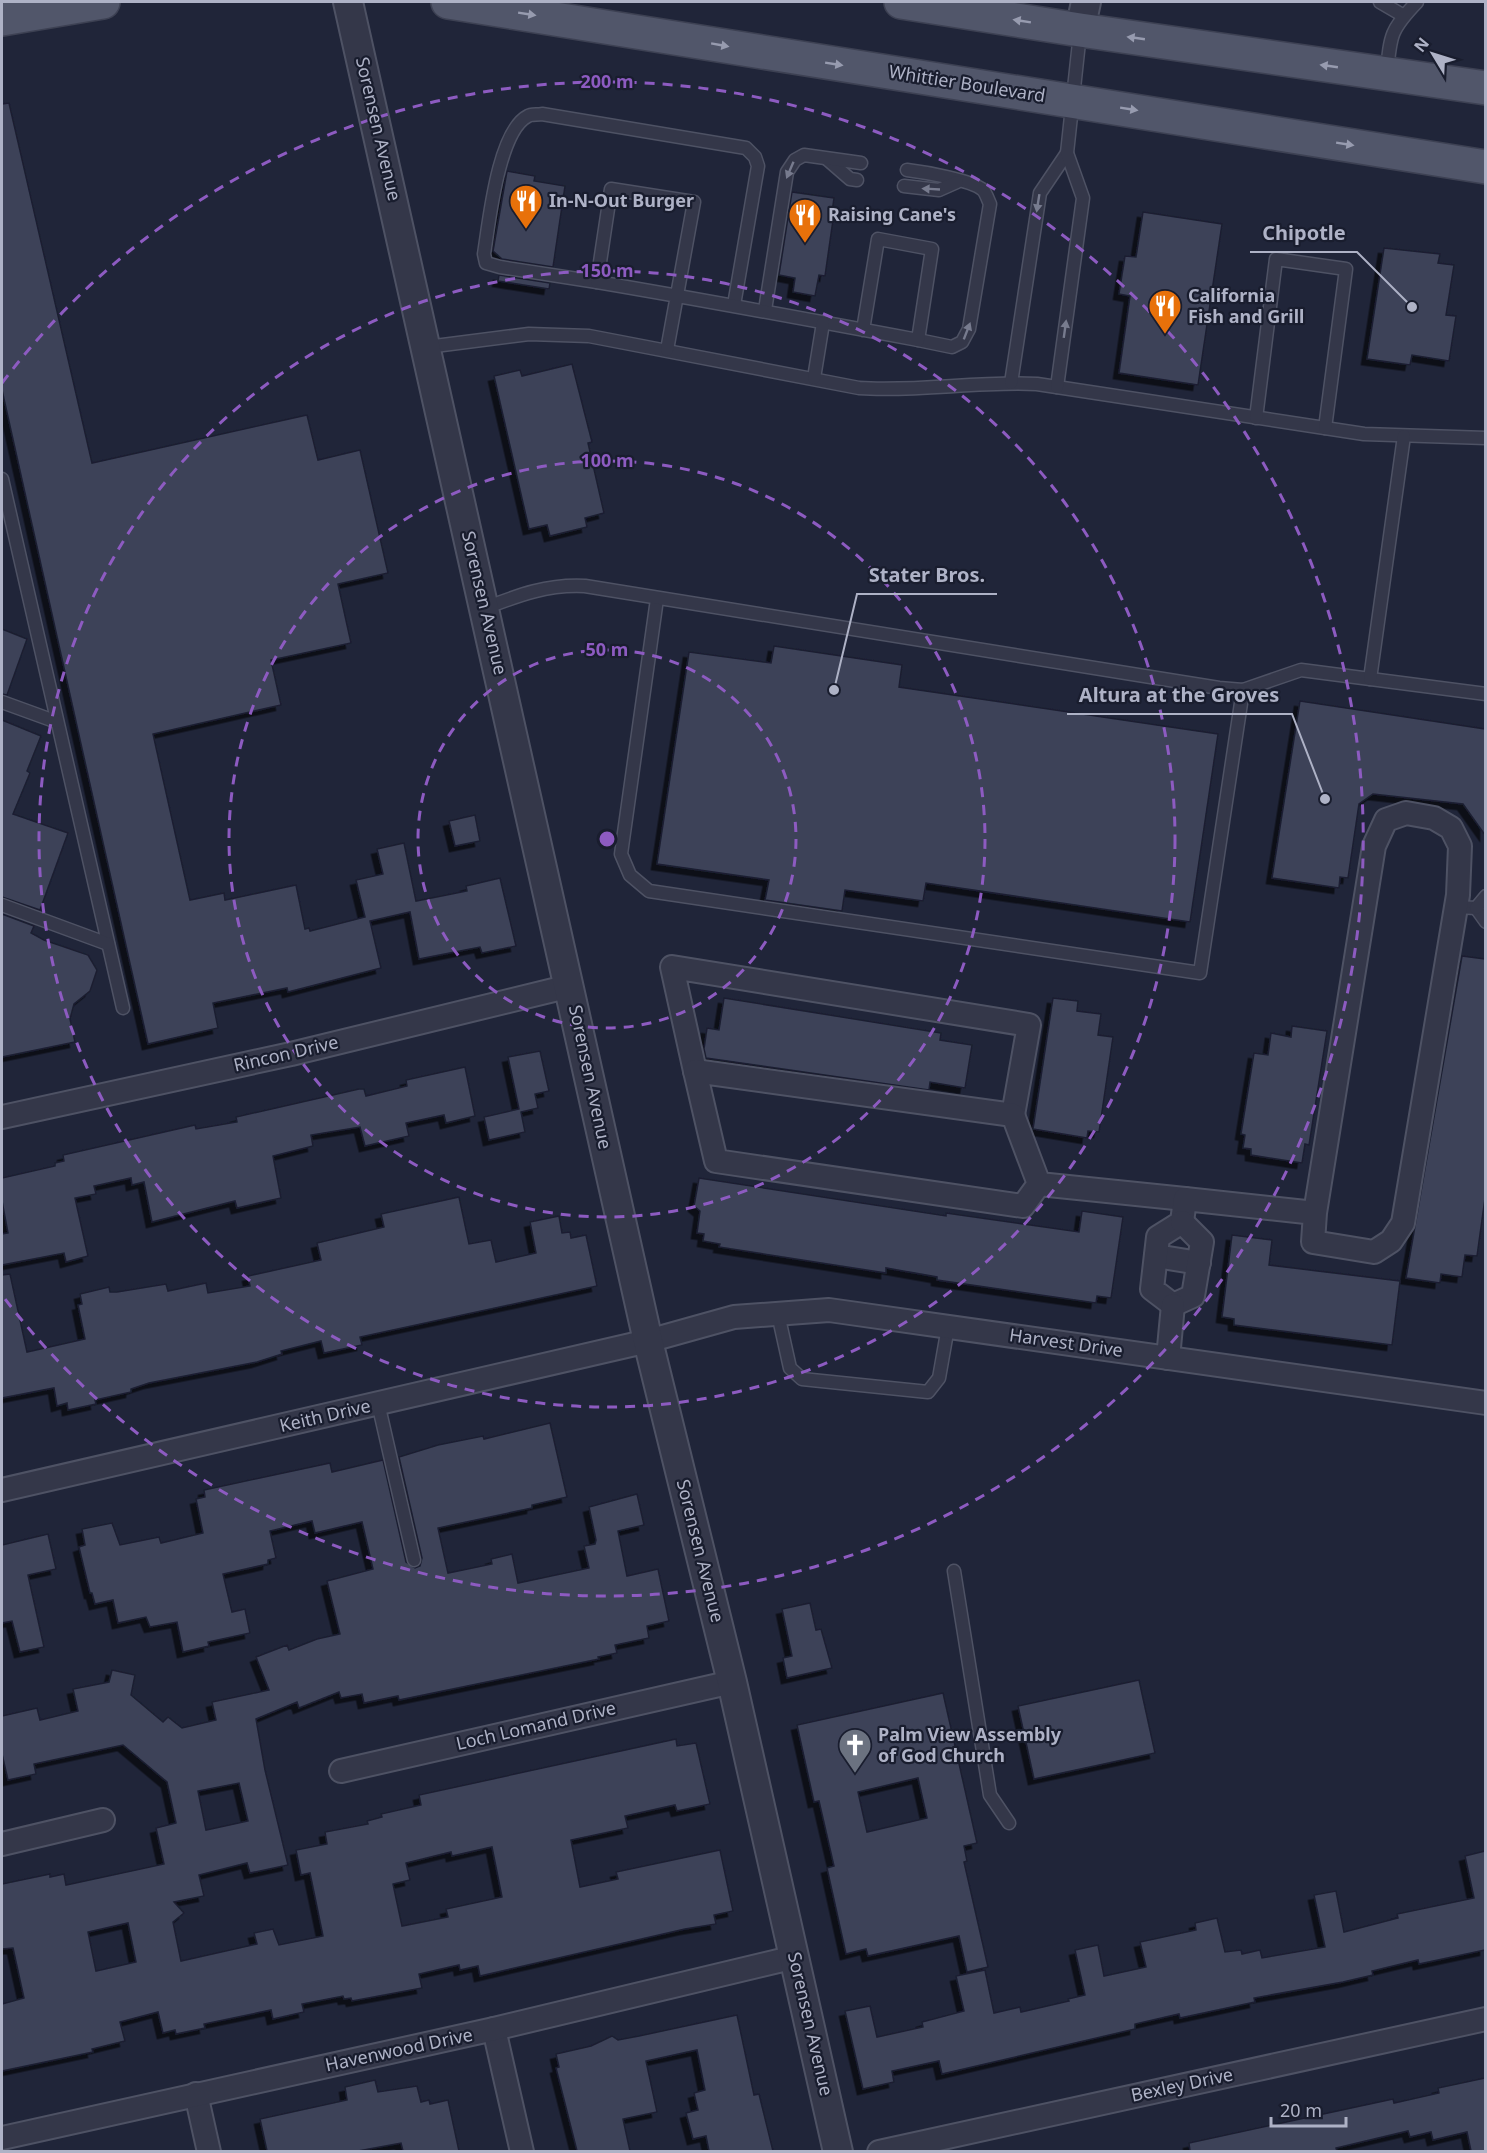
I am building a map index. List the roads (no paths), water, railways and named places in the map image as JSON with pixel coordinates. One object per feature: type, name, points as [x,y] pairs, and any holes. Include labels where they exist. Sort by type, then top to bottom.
[{"type":"main road","points":[[2,19],[103,2]]},
{"type":"main road","name":"Whittier Boulevard","points":[[448,2],[1485,167]]},
{"type":"main road","points":[[901,2],[1083,16],[1387,74],[1485,88]]},
{"type":"street","name":"Sorensen Avenue","points":[[348,2],[648,1341],[732,1682],[838,2151]]},
{"type":"street","points":[[1406,813],[1434,818],[1451,828],[1460,846],[1466,908],[1403,1223],[1391,1241],[1374,1252],[1312,1242],[1374,846],[1386,820],[1406,813]]},
{"type":"street","points":[[672,967],[1029,1025],[1013,1115],[1039,1184],[1023,1206],[716,1161],[672,967]]},
{"type":"street","name":"Rincon Drive","points":[[2,1117],[291,1054],[570,986]]},
{"type":"street","points":[[695,1071],[1013,1115]]},
{"type":"street","points":[[1039,1184],[1315,1213]]},
{"type":"street","points":[[1182,1222],[1185,1199]]},
{"type":"street","points":[[1173,1305],[1152,1289],[1158,1237],[1182,1222]]},
{"type":"street","points":[[1173,1305],[1193,1296],[1202,1242],[1182,1222]]},
{"type":"street","points":[[1156,1256],[1199,1263]]},
{"type":"street","points":[[1168,1358],[1173,1305]]},
{"type":"street","name":"Harvest Drive","points":[[648,1341],[734,1317],[829,1310],[1485,1403]]},
{"type":"street","name":"Keith Drive","points":[[2,1490],[648,1341]]},
{"type":"street","name":"Loch Lomand Drive","points":[[341,1771],[732,1682]]},
{"type":"street","points":[[2,1844],[104,1820]]},
{"type":"street","name":"Havenwood Drive","points":[[2,2138],[494,2029],[795,1957]]},
{"type":"street","name":"Bexley Drive","points":[[879,2151],[1485,2019]]},
{"type":"street","points":[[494,2029],[522,2151]]},
{"type":"street","points":[[196,2094],[209,2151]]},
{"type":"lane","points":[[1380,2],[1404,16]]},
{"type":"lane","points":[[1387,74],[1389,45],[1395,24],[1418,2]]},
{"type":"lane","points":[[1057,387],[1083,198],[1067,153],[1071,100],[1083,16]]},
{"type":"lane","points":[[734,305],[758,166],[746,148],[542,114],[529,115],[519,124],[501,158],[484,255],[486,263],[500,267],[597,282],[677,296],[765,310],[952,347],[962,342],[969,329],[990,204],[983,190],[940,175],[907,170]]},
{"type":"lane","points":[[1011,382],[1040,193],[1067,153]]},
{"type":"lane","points":[[765,310],[787,172],[795,160],[804,155],[861,163]]},
{"type":"lane","points":[[827,159],[849,179],[857,180]]},
{"type":"lane","points":[[904,186],[939,190],[957,182]]},
{"type":"lane","points":[[597,282],[611,189],[694,202],[667,350]]},
{"type":"lane","points":[[863,330],[878,239],[932,249],[918,340]]},
{"type":"lane","points":[[1257,418],[1276,259],[1346,269],[1325,428]]},
{"type":"lane","points":[[814,378],[823,323]]},
{"type":"lane","points":[[427,347],[529,334],[562,333],[667,350],[859,388],[890,390],[1011,382],[1364,434],[1485,438]]},
{"type":"lane","points":[[1370,678],[1404,436]]},
{"type":"lane","points":[[2,479],[4,504],[123,1008]]},
{"type":"lane","points":[[485,608],[526,592],[559,584],[585,586],[1186,684],[1243,690],[1301,670],[1485,694]]},
{"type":"lane","points":[[657,598],[621,854],[630,875],[649,891],[1200,973],[1243,690]]},
{"type":"lane","points":[[2,702],[57,722]]},
{"type":"lane","points":[[1485,896],[1466,908],[1485,922]]},
{"type":"lane","points":[[2,905],[108,944]]},
{"type":"lane","points":[[778,1314],[790,1368],[802,1379],[928,1392],[939,1378],[948,1327]]},
{"type":"lane","points":[[378,1403],[414,1560]]},
{"type":"lane","points":[[954,1570],[990,1795],[1008,1823]]},
{"type":"place","name":"In-N-Out Burger","points":[[526,230]]},
{"type":"place","name":"Raising Cane's","points":[[805,244]]},
{"type":"place","name":"Chipotle","points":[[1412,307]]},
{"type":"place","name":"California Fish and Grill","points":[[1165,335]]},
{"type":"place","name":"Stater Bros.","points":[[834,690]]},
{"type":"place","name":"Altura at the Groves","points":[[1325,799]]},
{"type":"place","name":"Palm View Assembly of God Church","points":[[855,1774]]}]
